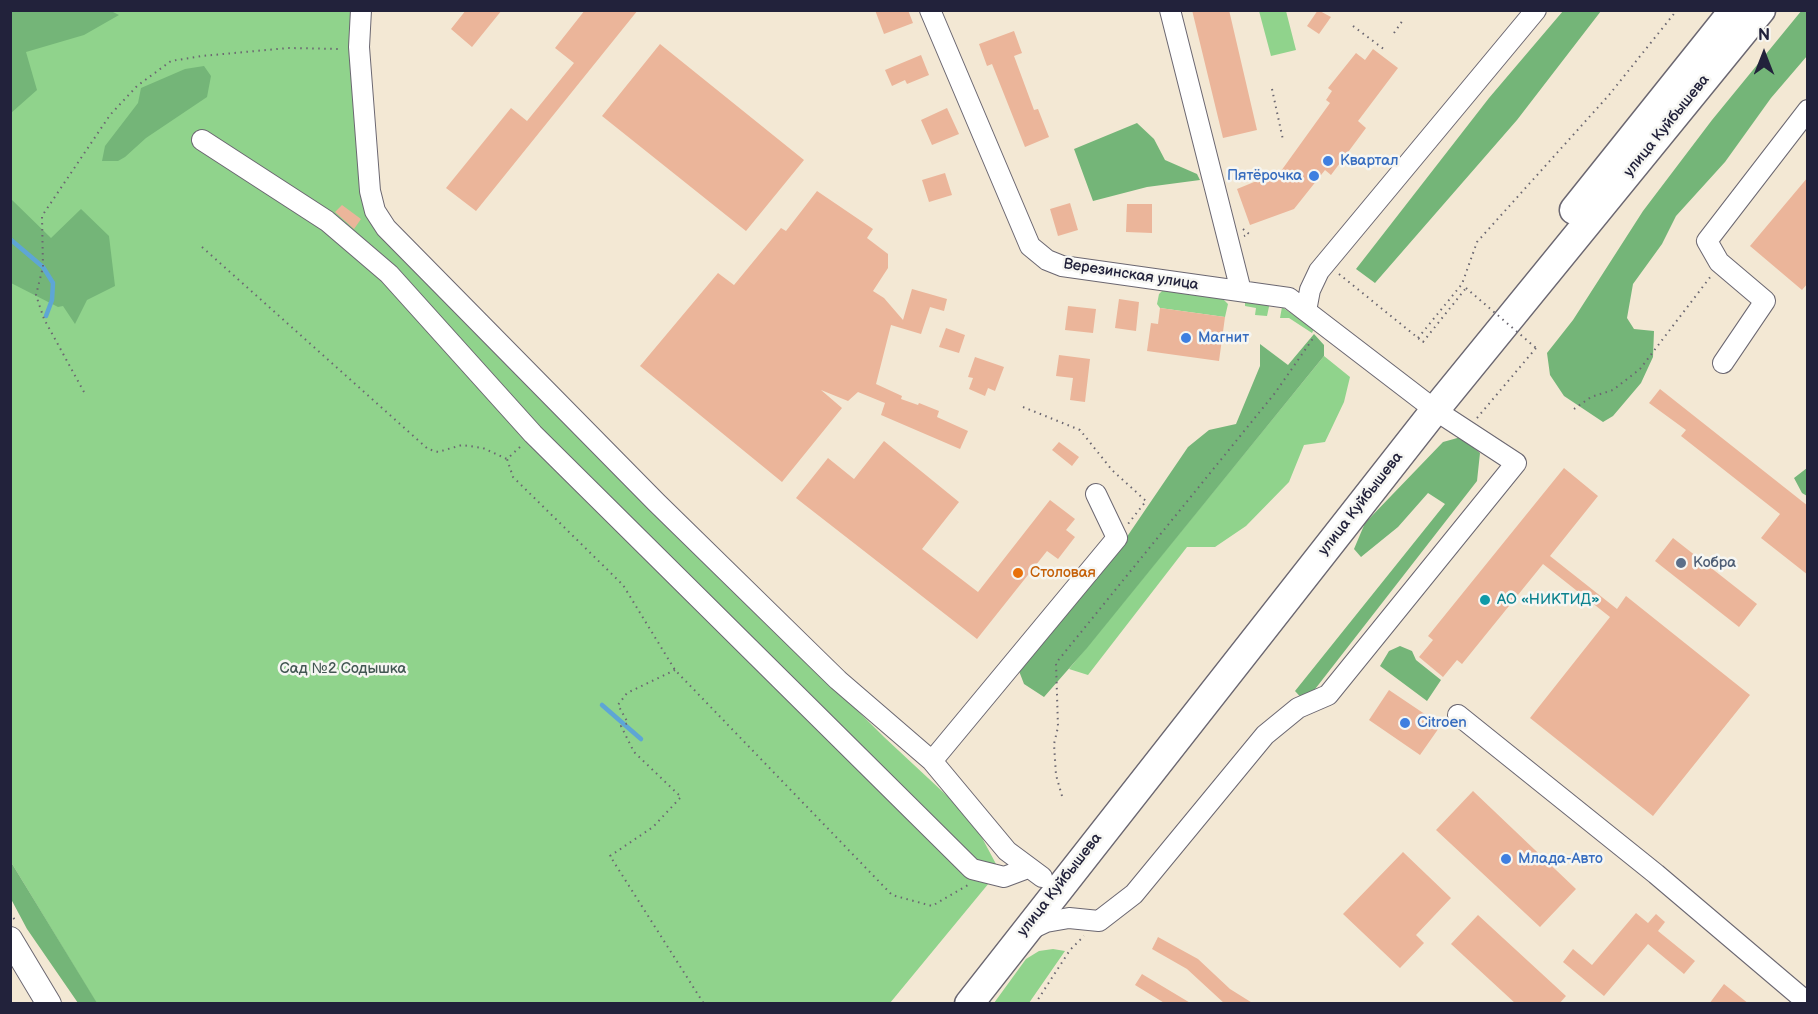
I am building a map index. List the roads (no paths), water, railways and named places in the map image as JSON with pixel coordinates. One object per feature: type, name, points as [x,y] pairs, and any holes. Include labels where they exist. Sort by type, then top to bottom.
[{"type":"highway","name":"улица Куйбышева","points":[[969,1004],[1734,10]]},
{"type":"highway","name":"улица Куйбышева","points":[[947,1004],[1035,873],[1761,10]]},
{"type":"main road","points":[[10,939],[50,1004]]},
{"type":"street","points":[[361,10],[359,49],[370,191],[375,211],[386,228],[664,511],[838,680],[932,761],[1007,851],[1035,873]]},
{"type":"street","name":"Верезинская улица","points":[[930,10],[1030,246],[1047,260],[1062,266],[1289,298],[1428,405],[1516,463],[1328,696],[1289,714],[1265,735],[1134,894],[1099,921],[1069,918],[1047,922],[1023,932]]},
{"type":"street","points":[[1170,10],[1241,291]]},
{"type":"street","points":[[1306,311],[1310,290],[1325,263],[1536,10]]},
{"type":"street","points":[[1723,363],[1765,301],[1719,262],[1707,241],[1808,110]]},
{"type":"street","points":[[202,140],[327,221],[389,274],[533,434],[972,869],[1004,877],[1035,873]]},
{"type":"street","points":[[932,761],[1117,538],[1096,494]]},
{"type":"street","points":[[1458,715],[1656,874],[1808,1003]]},
{"type":"waterway","points":[[10,239],[43,267],[53,283],[52,300],[46,316]]},
{"type":"waterway","points":[[602,705],[641,739]]},
{"type":"place","name":"Квартал","points":[[1328,161]]},
{"type":"place","name":"Пятёрочка","points":[[1314,176]]},
{"type":"place","name":"Магнит","points":[[1186,338]]},
{"type":"place","name":"Кобра","points":[[1681,563]]},
{"type":"place","name":"Столовая","points":[[1018,573]]},
{"type":"place","name":"АО «НИКТИД»","points":[[1485,600]]},
{"type":"place","name":"Citroen","points":[[1405,723]]},
{"type":"place","name":"Млада-Авто","points":[[1506,859]]},
{"type":"park label","name":"Сад №2 Содышка","points":[[343,669]]}]
